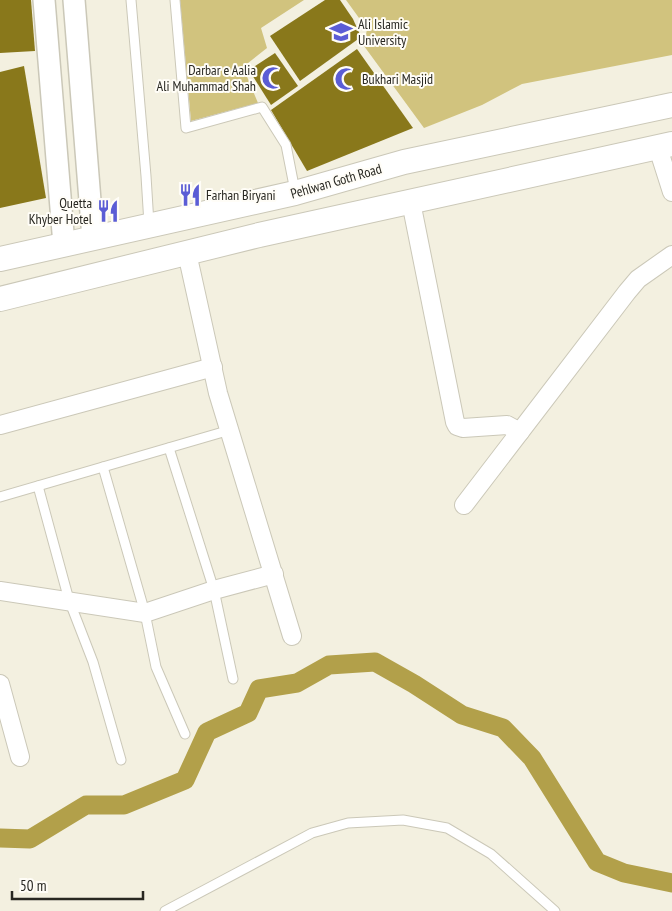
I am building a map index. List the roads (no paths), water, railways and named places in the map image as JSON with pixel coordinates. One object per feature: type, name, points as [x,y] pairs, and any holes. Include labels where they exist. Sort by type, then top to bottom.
[{"type":"main road","name":"Pehlwan Goth Road","points":[[0,259],[286,195],[404,162],[672,105]]},
{"type":"main road","points":[[0,298],[283,230],[665,146]]},
{"type":"main road","points":[[283,230],[286,195]]},
{"type":"street","points":[[44,0],[64,245]]},
{"type":"street","points":[[74,0],[93,238]]},
{"type":"street","points":[[665,146],[672,192]]},
{"type":"street","points":[[411,202],[455,422],[463,428],[507,425],[520,432]]},
{"type":"street","points":[[187,253],[218,394],[292,636]]},
{"type":"street","points":[[464,505],[638,279],[672,255]]},
{"type":"street","points":[[0,426],[213,367]]},
{"type":"street","points":[[0,591],[145,613],[214,590],[274,574]]},
{"type":"street","points":[[0,684],[20,757]]},
{"type":"lane","points":[[131,0],[149,227]]},
{"type":"lane","points":[[176,0],[186,128],[262,106],[286,144],[286,195]]},
{"type":"lane","points":[[0,496],[230,430]]},
{"type":"lane","points":[[169,448],[214,590],[233,679]]},
{"type":"lane","points":[[103,467],[145,613],[156,668],[185,734]]},
{"type":"lane","points":[[38,486],[69,600],[93,662],[121,760]]},
{"type":"lane","points":[[165,911],[312,833],[348,823],[403,820],[447,828],[491,854],[555,911]]},
{"type":"waterway","points":[[0,838],[30,839],[86,805],[124,805],[185,780],[207,732],[248,713],[259,689],[297,683],[329,665],[375,662],[414,684],[462,715],[503,728],[532,758],[597,862],[624,873],[672,883]]},
{"type":"place","name":"Ali Islamic University","points":[[341,32]]},
{"type":"place","name":"Darbar e Aalia Ali Muhammad Shah","points":[[273,78]]},
{"type":"place","name":"Bukhari Masjid","points":[[346,79]]},
{"type":"place","name":"Farhan Biryani","points":[[190,195]]},
{"type":"place","name":"Quetta Khyber Hotel","points":[[108,211]]}]
